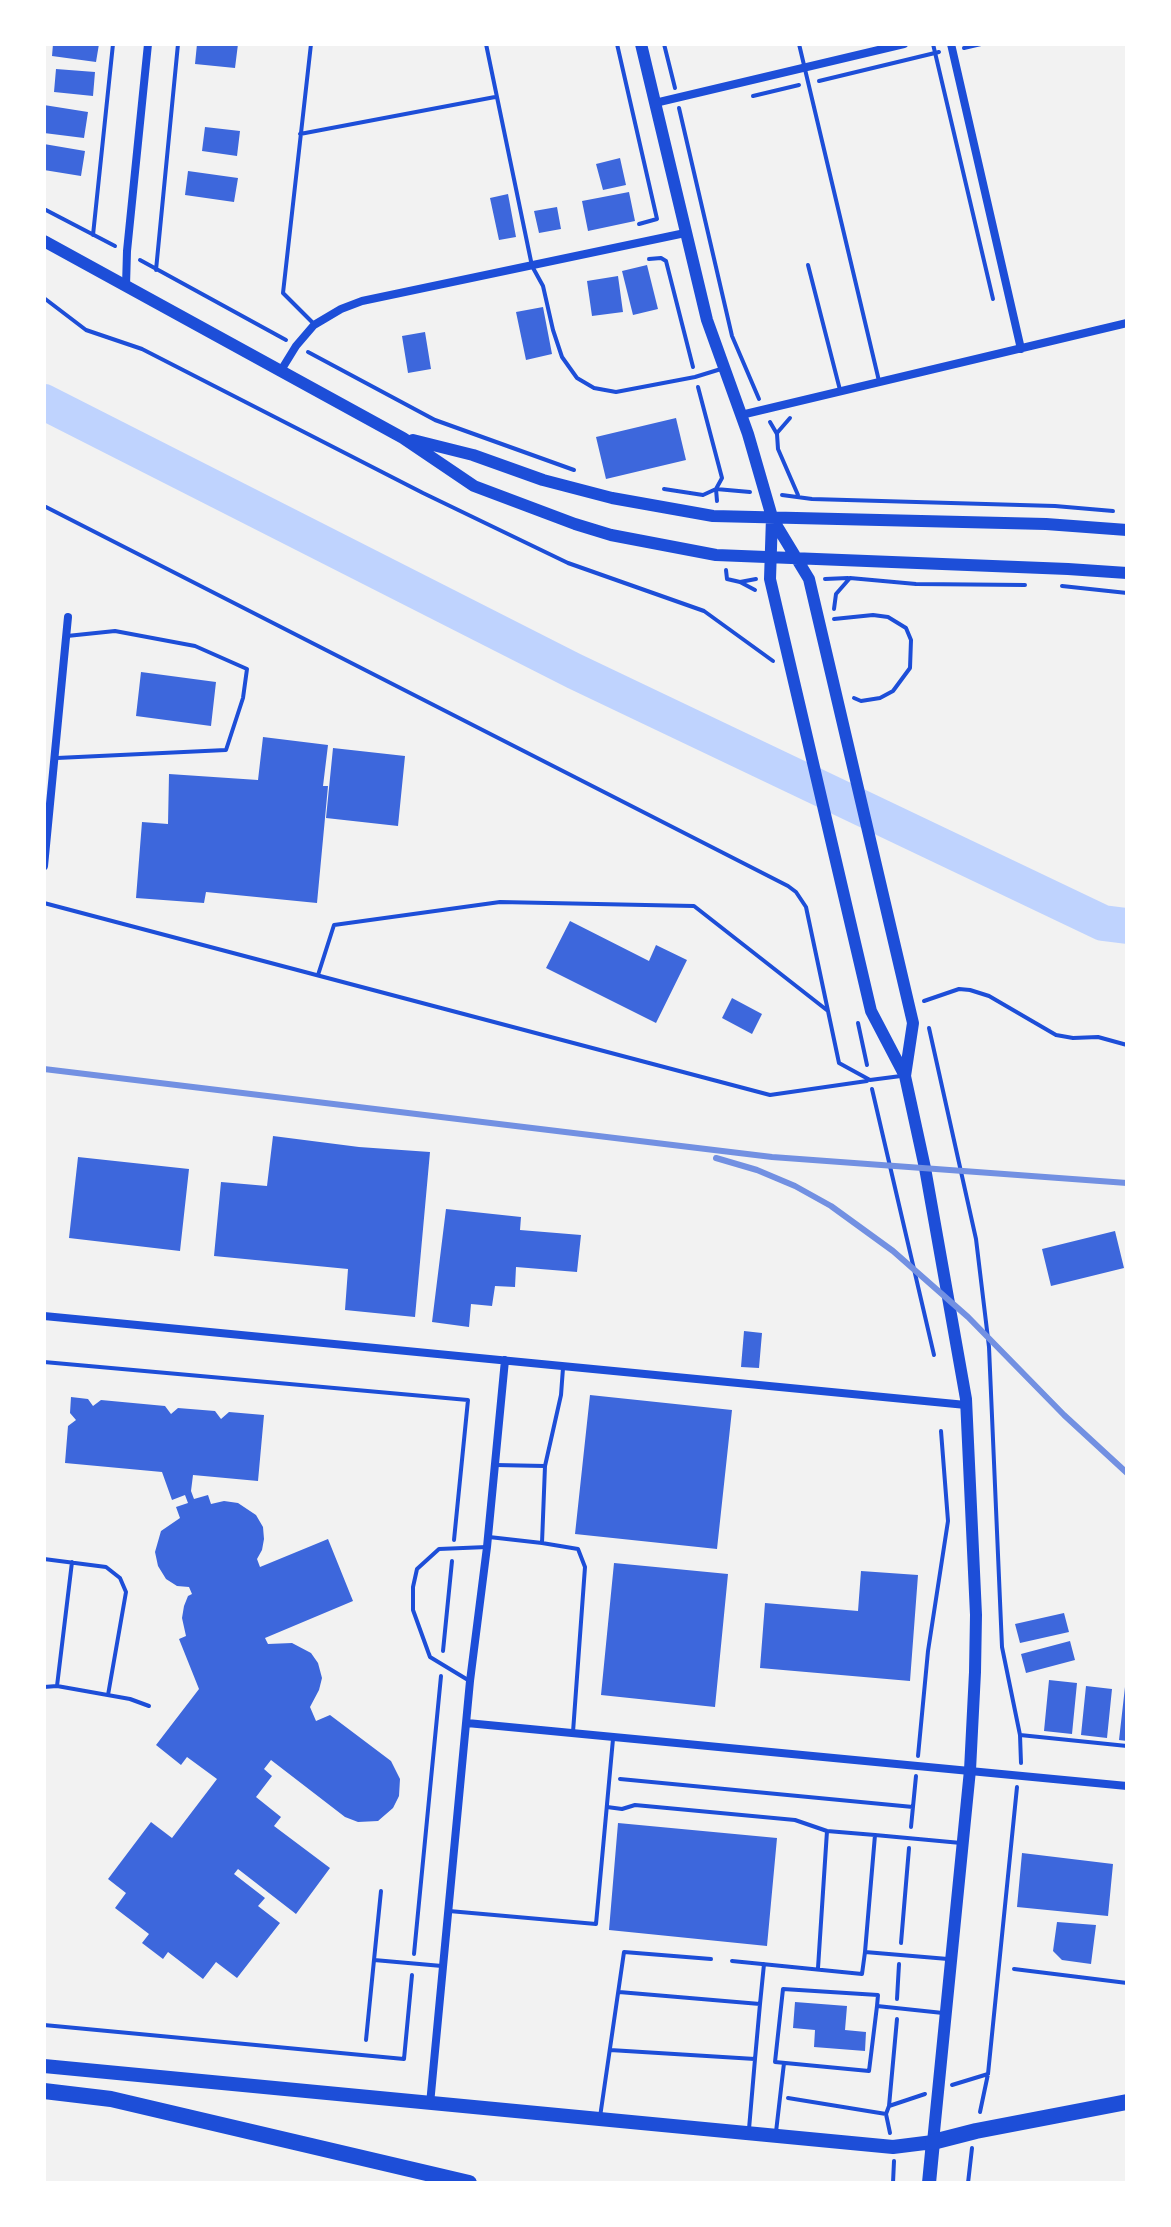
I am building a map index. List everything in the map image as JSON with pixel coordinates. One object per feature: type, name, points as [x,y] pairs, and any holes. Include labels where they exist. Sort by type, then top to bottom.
[{"type":"highway","points":[[44,2091],[111,2099],[469,2183]]},
{"type":"highway","points":[[933,2142],[1127,2102]]},
{"type":"main road","points":[[641,44],[707,320],[741,415],[772,517],[809,579],[913,1023],[905,1076]]},
{"type":"main road","points":[[44,241],[403,438],[474,486],[611,535],[724,555],[1127,573]]},
{"type":"main road","points":[[403,438],[473,455],[543,480],[612,498],[719,516],[1046,524],[1127,530]]},
{"type":"main road","points":[[772,517],[770,579],[871,1011],[905,1076],[947,1285],[966,1405],[976,1615],[970,1770],[929,2183]]},
{"type":"main road","points":[[44,2066],[893,2147],[933,2142]]},
{"type":"street","points":[[126,286],[148,44]]},
{"type":"street","points":[[655,103],[904,44]]},
{"type":"street","points":[[952,46],[1021,349]]},
{"type":"street","points":[[280,372],[314,325],[362,301],[685,233]]},
{"type":"street","points":[[741,415],[1127,323]]},
{"type":"street","points":[[44,866],[68,617]]},
{"type":"street","points":[[44,756],[54,758]]},
{"type":"street","points":[[44,1316],[966,1405]]},
{"type":"street","points":[[430,2104],[470,1681],[505,1360]]},
{"type":"street","points":[[467,1723],[1127,1786]]},
{"type":"lane","points":[[311,44],[283,293],[314,325]]},
{"type":"lane","points":[[486,44],[532,266],[543,286],[562,357],[577,378],[594,388],[616,392],[724,369]]},
{"type":"lane","points":[[799,44],[879,381]]},
{"type":"lane","points":[[300,134],[495,97]]},
{"type":"lane","points":[[808,265],[840,390]]},
{"type":"lane","points":[[44,506],[788,886],[806,907],[839,1063],[870,1080]]},
{"type":"lane","points":[[54,758],[226,750],[243,698],[247,669],[195,646],[115,631],[66,636]]},
{"type":"lane","points":[[318,975],[334,925],[500,902],[694,906],[828,1011]]},
{"type":"lane","points":[[44,903],[770,1095],[905,1076]]},
{"type":"lane","points":[[542,1543],[545,1466],[561,1395],[563,1365]]},
{"type":"lane","points":[[495,1465],[545,1466]]},
{"type":"lane","points":[[488,1537],[578,1549],[585,1567],[573,1734]]},
{"type":"lane","points":[[470,1681],[430,1657],[413,1610],[413,1587],[417,1569],[439,1549],[487,1547]]},
{"type":"lane","points":[[44,1559],[106,1567],[120,1578],[126,1592],[108,1695]]},
{"type":"lane","points":[[57,1686],[72,1562]]},
{"type":"lane","points":[[44,1687],[57,1686],[108,1695],[149,1706]]},
{"type":"lane","points":[[449,1911],[596,1924],[613,1738]]},
{"type":"lane","points":[[607,1807],[622,1809],[635,1805],[795,1820],[827,1831],[963,1843]]},
{"type":"lane","points":[[818,1969],[827,1831]]},
{"type":"lane","points":[[732,1961],[862,1974],[875,1835]]},
{"type":"lane","points":[[366,2040],[381,1891]]},
{"type":"lane","points":[[600,2119],[624,1952],[711,1959]]},
{"type":"lane","points":[[865,1952],[951,1959]]},
{"type":"lane","points":[[374,1960],[444,1967]]},
{"type":"lane","points":[[749,2133],[764,1964]]},
{"type":"lane","points":[[1014,1969],[1127,1983]]},
{"type":"lane","points":[[783,1989],[878,1995],[877,2006],[869,2071],[775,2062],[783,1989]]},
{"type":"lane","points":[[619,1992],[760,2004]]},
{"type":"lane","points":[[877,2006],[946,2013]]},
{"type":"lane","points":[[610,2050],[755,2059]]},
{"type":"lane","points":[[776,2136],[784,2063]]},
{"type":"path","points":[[93,235],[113,44]]},
{"type":"path","points":[[156,270],[178,44]]},
{"type":"path","points":[[617,44],[657,219],[639,224]]},
{"type":"path","points":[[664,44],[732,336],[777,434],[778,449],[798,496],[812,518]]},
{"type":"path","points":[[933,44],[994,303]]},
{"type":"path","points":[[751,97],[936,53],[952,46],[981,44]]},
{"type":"path","points":[[44,209],[127,251],[156,270],[435,420],[579,472]]},
{"type":"path","points":[[649,259],[666,261],[722,478],[716,489],[719,516]]},
{"type":"path","points":[[44,298],[86,330],[142,349],[423,493],[568,563],[704,611],[769,659]]},
{"type":"path","points":[[662,489],[703,495],[716,489],[812,499],[1055,506],[1127,512]]},
{"type":"path","points":[[724,555],[727,579],[740,582],[770,579]]},
{"type":"path","points":[[839,559],[850,578]]},
{"type":"path","points":[[850,578],[836,594],[834,619],[873,615],[888,617],[906,628],[911,640],[910,668],[893,691],[880,698],[861,701]]},
{"type":"path","points":[[809,579],[1035,585]]},
{"type":"path","points":[[1050,585],[1127,593]]},
{"type":"path","points":[[920,989],[923,1002],[959,989],[970,990],[989,996],[1056,1035],[1098,1037],[1127,1045]]},
{"type":"path","points":[[856,1011],[934,1355]]},
{"type":"path","points":[[44,1362],[468,1400],[404,2059],[44,2025]]},
{"type":"path","points":[[893,2183],[893,2147],[886,2114],[897,2038],[900,1956],[928,1651],[948,1521],[941,1431]]},
{"type":"path","points":[[1020,1735],[1127,1746]]},
{"type":"path","points":[[609,1778],[913,1807]]},
{"type":"path","points":[[781,2097],[886,2114]]},
{"type":"path","points":[[968,2183],[971,2154]]},
{"type":"building","points":[[53,44],[99,44],[96,62],[52,56]]},
{"type":"building","points":[[197,44],[238,44],[235,68],[195,64]]},
{"type":"building","points":[[56,69],[95,72],[93,96],[54,92]]},
{"type":"building","points":[[44,105],[88,112],[84,138],[44,133]]},
{"type":"building","points":[[205,127],[240,131],[237,156],[202,151]]},
{"type":"building","points":[[44,144],[85,151],[81,176],[44,170]]},
{"type":"building","points":[[620,158],[626,185],[603,190],[596,164]]},
{"type":"building","points":[[188,171],[238,178],[234,202],[185,195]]},
{"type":"building","points":[[629,192],[635,221],[588,231],[582,201]]},
{"type":"building","points":[[508,194],[516,237],[499,240],[490,198]]},
{"type":"building","points":[[557,207],[561,229],[539,233],[534,211]]},
{"type":"building","points":[[647,265],[658,309],[633,315],[622,271]]},
{"type":"building","points":[[618,276],[623,312],[592,316],[587,281]]},
{"type":"building","points":[[543,307],[552,354],[526,360],[516,312]]},
{"type":"building","points":[[425,332],[431,369],[408,373],[402,336]]},
{"type":"building","points":[[676,418],[686,460],[606,479],[596,437]]},
{"type":"building","points":[[141,672],[216,682],[211,726],[136,716]]},
{"type":"building","points":[[263,737],[328,745],[323,786],[328,786],[317,903],[206,892],[204,903],[136,898],[142,822],[168,824],[169,774],[258,780]]},
{"type":"building","points":[[333,748],[405,756],[398,826],[326,818]]},
{"type":"building","points":[[570,921],[649,961],[656,945],[687,960],[656,1023],[546,968]]},
{"type":"building","points":[[732,998],[762,1014],[752,1034],[722,1018]]},
{"type":"building","points":[[273,1136],[430,1152],[415,1317],[345,1310],[348,1269],[214,1256],[221,1182],[267,1186]]},
{"type":"building","points":[[78,1157],[189,1169],[180,1251],[69,1238]]},
{"type":"building","points":[[446,1209],[521,1217],[520,1230],[581,1235],[577,1272],[516,1267],[515,1287],[495,1286],[492,1306],[471,1304],[469,1327],[432,1322]]},
{"type":"building","points":[[1115,1231],[1124,1268],[1051,1286],[1042,1249]]},
{"type":"building","points":[[744,1331],[762,1333],[759,1368],[741,1367]]},
{"type":"building","points":[[590,1395],[732,1410],[717,1549],[575,1534]]},
{"type":"building","points":[[71,1397],[88,1399],[93,1406],[101,1400],[165,1406],[171,1414],[178,1408],[215,1411],[221,1419],[229,1412],[264,1415],[258,1481],[193,1475],[191,1491],[194,1499],[208,1495],[211,1504],[224,1501],[238,1503],[256,1515],[263,1527],[264,1539],[257,1559],[260,1567],[328,1539],[353,1601],[265,1638],[268,1644],[292,1643],[311,1653],[322,1678],[310,1707],[316,1721],[330,1715],[391,1761],[400,1779],[399,1796],[393,1808],[378,1821],[358,1822],[345,1817],[271,1760],[264,1769],[272,1776],[256,1797],[281,1817],[274,1826],[330,1868],[296,1914],[238,1869],[234,1874],[265,1898],[258,1906],[280,1923],[237,1978],[216,1962],[203,1979],[168,1952],[163,1959],[142,1943],[149,1934],[115,1908],[126,1893],[108,1879],[151,1822],[172,1838],[217,1779],[187,1757],[181,1765],[156,1745],[199,1689],[179,1639],[186,1636],[182,1618],[188,1596],[192,1594],[189,1587],[177,1586],[166,1579],[158,1566],[155,1552],[161,1531],[180,1518],[176,1507],[188,1503],[185,1495],[172,1500],[162,1472],[65,1463],[68,1426],[76,1420],[70,1413]]},
{"type":"building","points":[[614,1563],[728,1574],[715,1707],[601,1695]]},
{"type":"building","points":[[861,1571],[918,1575],[910,1681],[760,1668],[765,1603],[858,1611]]},
{"type":"building","points":[[1064,1613],[1069,1632],[1020,1643],[1015,1624]]},
{"type":"building","points":[[1070,1641],[1075,1660],[1026,1673],[1021,1654]]},
{"type":"building","points":[[1049,1680],[1077,1683],[1072,1734],[1044,1731]]},
{"type":"building","points":[[1086,1686],[1112,1689],[1107,1738],[1081,1735]]},
{"type":"building","points":[[1127,1687],[1127,1741],[1119,1740]]},
{"type":"building","points":[[618,1823],[777,1838],[767,1946],[609,1930]]},
{"type":"building","points":[[1022,1853],[1113,1864],[1108,1916],[1017,1907]]},
{"type":"building","points":[[1057,1922],[1096,1925],[1091,1964],[1062,1960],[1053,1951]]},
{"type":"building","points":[[795,2002],[847,2006],[845,2030],[866,2032],[865,2051],[814,2047],[815,2030],[793,2028]]},
{"type":"waterway","points":[[44,402],[574,671],[1103,923],[1127,926]]},
{"type":"railway","points":[[44,1069],[772,1157],[1127,1183]]},
{"type":"railway","points":[[716,1158],[795,1186],[831,1206],[893,1251],[968,1317],[1064,1415],[1127,1473]]}]
